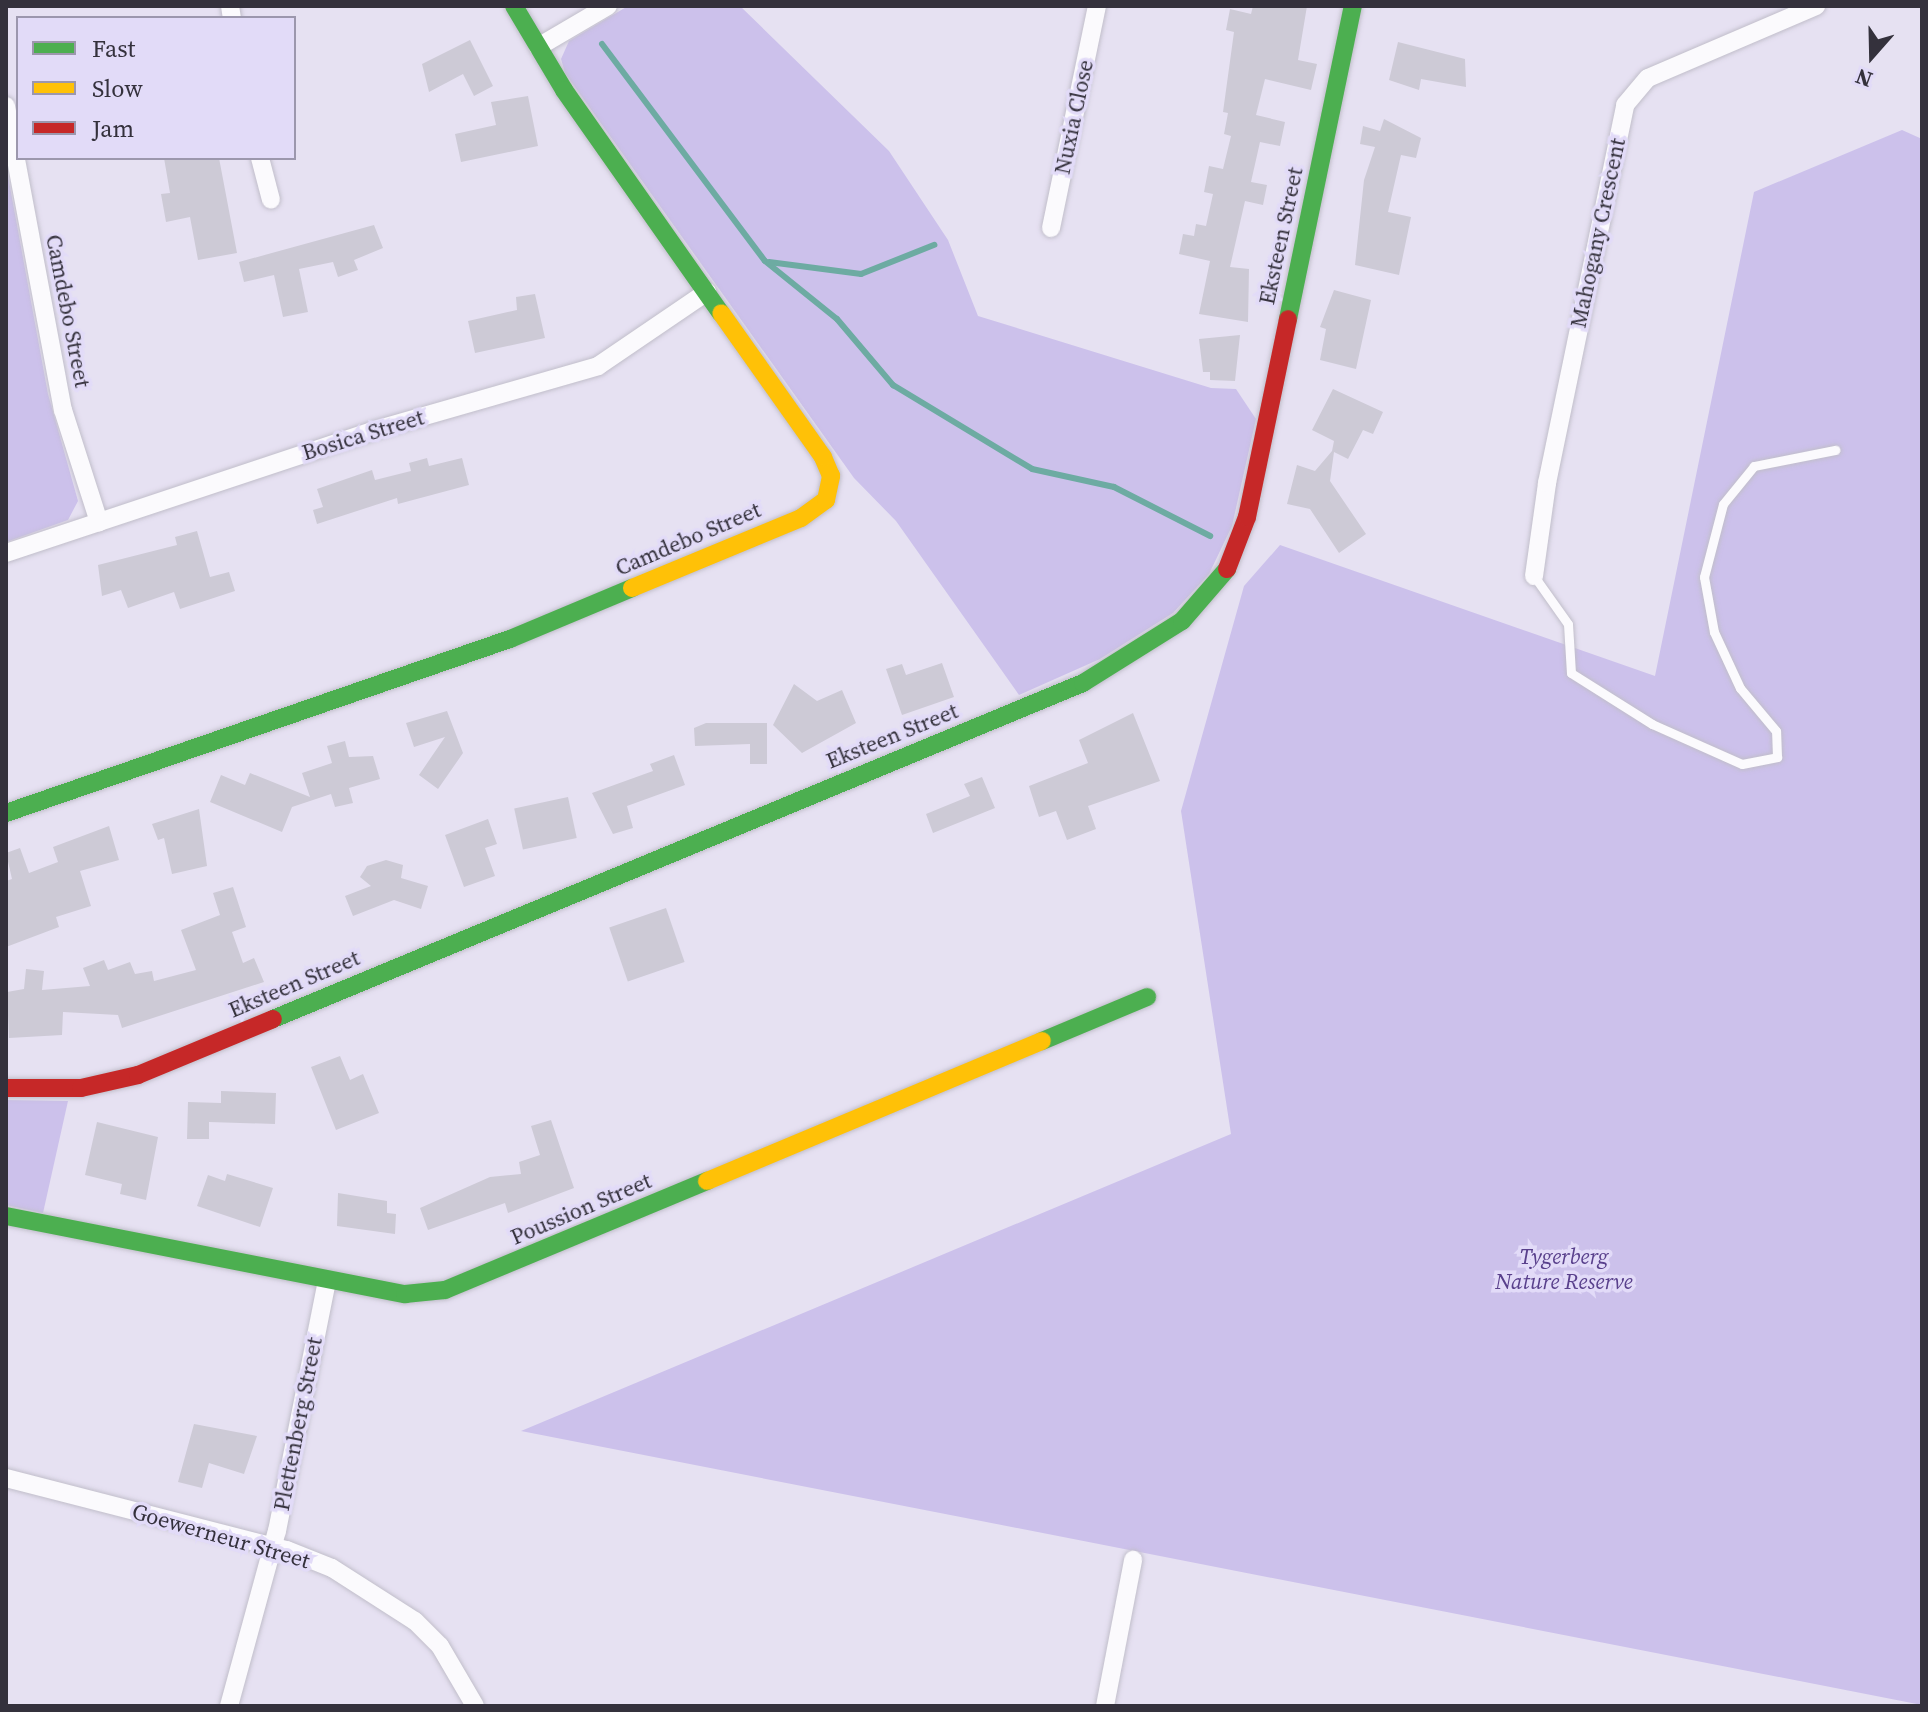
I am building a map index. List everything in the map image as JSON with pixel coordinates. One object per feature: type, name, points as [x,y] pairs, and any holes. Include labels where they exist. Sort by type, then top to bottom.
[{"type":"street","name":"Camdebo Street","points":[[6,813],[510,639],[818,510],[831,486],[823,457],[538,47],[514,6]]},
{"type":"street","points":[[538,47],[608,6]]},
{"type":"street","name":"Nuxia Close","points":[[1051,228],[1097,6]]},
{"type":"street","name":"Eksteen Street","points":[[6,1088],[81,1088],[138,1075],[1083,683],[1182,621],[1229,566],[1247,517],[1353,6]]},
{"type":"street","name":"Mahogany Crescent","points":[[1534,576],[1547,483],[1625,105],[1648,78],[1792,11],[1816,6]]},
{"type":"street","name":"Camdebo Street","points":[[6,106],[16,159]]},
{"type":"street","name":"Camdebo Street","points":[[16,160],[63,410],[99,522]]},
{"type":"street","points":[[261,160],[271,200]]},
{"type":"street","name":"Bosica Street","points":[[6,553],[372,431],[598,366],[707,292]]},
{"type":"street","name":"Poussion Street","points":[[6,1216],[405,1294],[445,1290],[1147,997]]},
{"type":"street","name":"Plettenberg Street","points":[[229,1706],[271,1547],[327,1280]]},
{"type":"street","name":"Goewerneur Street","points":[[6,1478],[271,1547],[332,1568],[390,1600],[440,1646],[475,1706]]},
{"type":"street","points":[[1105,1706],[1133,1560]]},
{"type":"lane","points":[[1534,576],[1568,624],[1571,673],[1652,724],[1742,764],[1777,757],[1776,731],[1740,688],[1714,632],[1704,577],[1723,504],[1754,466],[1835,450]]},
{"type":"green space","points":[[628,6],[740,6],[889,151],[948,240],[978,316],[1211,388],[1236,389],[1256,419],[1232,526],[1209,574],[1173,613],[1100,659],[1019,695],[896,521],[854,478],[565,73],[561,59],[569,41]]},
{"type":"green space","name":"Tygerberg Nature Reserve","points":[[1902,130],[1922,139],[1922,1705],[521,1431],[1231,1134],[1181,811],[1244,586],[1280,545],[1655,676],[1754,192]]},
{"type":"green space","points":[[6,165],[48,394],[78,501],[68,520],[6,542]]},
{"type":"green space","points":[[6,1100],[68,1101],[43,1213],[6,1205]]},
{"type":"building","points":[[1253,6],[1307,6],[1298,60],[1317,64],[1311,90],[1265,79],[1256,115],[1285,122],[1280,146],[1260,142],[1251,182],[1267,185],[1263,205],[1245,201],[1230,267],[1249,269],[1248,322],[1199,314],[1210,261],[1179,254],[1183,234],[1194,236],[1196,224],[1206,226],[1213,194],[1204,192],[1209,166],[1223,169],[1231,136],[1224,134],[1228,113],[1223,112],[1234,32],[1226,30],[1230,9],[1251,14]]},
{"type":"building","points":[[470,40],[493,86],[474,96],[463,74],[429,92],[422,64]]},
{"type":"building","points":[[1398,42],[1465,59],[1466,87],[1421,79],[1419,90],[1389,80]]},
{"type":"building","points":[[528,96],[538,146],[461,162],[455,134],[496,125],[491,102]]},
{"type":"building","points":[[1384,119],[1421,138],[1416,158],[1401,155],[1388,212],[1411,217],[1399,275],[1355,265],[1364,180],[1375,147],[1360,144],[1363,126],[1380,131]]},
{"type":"building","points":[[164,160],[219,160],[237,253],[198,260],[190,217],[166,222],[161,194],[170,193]]},
{"type":"building","points":[[374,225],[383,248],[354,260],[358,270],[338,277],[333,262],[299,269],[308,312],[283,317],[274,275],[244,282],[239,262]]},
{"type":"building","points":[[1334,290],[1371,300],[1356,369],[1320,360],[1326,329],[1320,327]]},
{"type":"building","points":[[535,294],[545,338],[475,353],[468,321],[517,310],[516,297]]},
{"type":"building","points":[[1240,335],[1235,381],[1210,380],[1210,372],[1203,372],[1199,339]]},
{"type":"building","points":[[1333,389],[1383,412],[1373,434],[1363,430],[1348,459],[1334,452],[1330,481],[1366,534],[1339,553],[1310,509],[1287,504],[1297,465],[1315,471],[1332,451],[1334,441],[1312,430]]},
{"type":"building","points":[[427,458],[429,466],[462,458],[469,485],[398,504],[397,498],[317,524],[313,510],[323,507],[317,489],[372,470],[375,480],[411,471],[409,463]]},
{"type":"building","points":[[197,531],[210,577],[229,572],[235,591],[180,609],[174,592],[128,608],[121,590],[102,596],[98,565],[177,545],[175,537]]},
{"type":"building","points":[[942,663],[954,697],[902,715],[886,669],[902,664],[906,675]]},
{"type":"building","points":[[794,684],[817,701],[842,690],[856,723],[802,753],[773,725]]},
{"type":"building","points":[[447,711],[463,753],[438,789],[419,775],[445,737],[414,747],[406,723]]},
{"type":"building","points":[[1133,713],[1160,781],[1088,806],[1096,829],[1067,840],[1056,811],[1039,817],[1029,786],[1088,763],[1079,740]]},
{"type":"building","points":[[706,723],[767,723],[767,764],[750,764],[750,744],[695,746],[694,728]]},
{"type":"building","points":[[345,741],[349,757],[373,756],[380,779],[349,788],[353,803],[335,807],[331,794],[292,807],[282,832],[210,802],[221,775],[245,785],[250,773],[310,797],[302,773],[332,763],[327,746]]},
{"type":"building","points":[[674,755],[685,785],[627,806],[633,828],[613,834],[592,793],[653,771],[650,764]]},
{"type":"building","points":[[982,777],[995,808],[933,833],[926,814],[970,796],[964,784]]},
{"type":"building","points":[[568,797],[577,838],[523,850],[514,808]]},
{"type":"building","points":[[199,809],[207,866],[172,874],[164,838],[158,840],[152,824]]},
{"type":"building","points":[[488,819],[497,844],[485,848],[495,876],[464,887],[445,835]]},
{"type":"building","points":[[109,826],[119,860],[80,871],[91,906],[56,917],[59,927],[6,947],[6,881],[12,879],[6,853],[20,848],[29,873],[58,862],[53,847]]},
{"type":"building","points":[[386,860],[403,865],[401,878],[428,886],[421,909],[394,900],[353,916],[345,896],[371,886],[360,877],[367,866]]},
{"type":"building","points":[[233,887],[246,927],[232,932],[243,963],[254,958],[264,982],[122,1028],[118,1015],[63,1012],[62,1035],[9,1038],[7,992],[24,989],[26,969],[44,971],[42,990],[90,986],[83,968],[104,960],[108,970],[130,962],[135,974],[152,971],[154,981],[196,970],[181,930],[220,915],[213,893]]},
{"type":"building","points":[[666,908],[685,962],[628,981],[609,928]]},
{"type":"building","points":[[340,1056],[350,1080],[363,1074],[379,1113],[336,1130],[311,1067]]},
{"type":"building","points":[[221,1091],[276,1093],[275,1124],[209,1122],[209,1139],[187,1139],[188,1102],[221,1103]]},
{"type":"building","points":[[551,1120],[574,1188],[508,1213],[505,1203],[428,1230],[420,1208],[490,1177],[521,1174],[519,1162],[540,1155],[531,1126]]},
{"type":"building","points":[[97,1122],[158,1137],[146,1200],[120,1194],[122,1184],[85,1175]]},
{"type":"building","points":[[227,1174],[273,1188],[260,1227],[197,1206],[208,1175],[225,1181]]},
{"type":"building","points":[[338,1193],[387,1201],[387,1213],[396,1214],[395,1234],[337,1226]]},
{"type":"building","points":[[194,1424],[257,1436],[244,1474],[209,1463],[202,1488],[178,1482]]},
{"type":"waterway","points":[[602,44],[765,261],[837,319],[893,385],[1032,469],[1114,487],[1210,536]]},
{"type":"waterway","points":[[769,262],[861,274],[934,245]]},
{"type":"traffic: fast","points":[[514,6],[564,90],[721,313]]},
{"type":"traffic: fast","points":[[1288,319],[1353,6]]},
{"type":"traffic: fast","points":[[273,1019],[1083,683],[1182,621],[1227,569]]},
{"type":"traffic: fast","points":[[6,813],[510,639],[632,588]]},
{"type":"traffic: fast","points":[[1042,1041],[1147,997]]},
{"type":"traffic: fast","points":[[6,1216],[405,1294],[445,1290],[707,1181]]},
{"type":"traffic: slow","points":[[632,588],[801,518],[826,500],[831,476],[823,457],[721,313]]},
{"type":"traffic: slow","points":[[707,1181],[1042,1041]]},
{"type":"traffic: jam","points":[[1227,569],[1247,517],[1288,319]]},
{"type":"traffic: jam","points":[[6,1088],[81,1088],[138,1075],[273,1019]]}]
